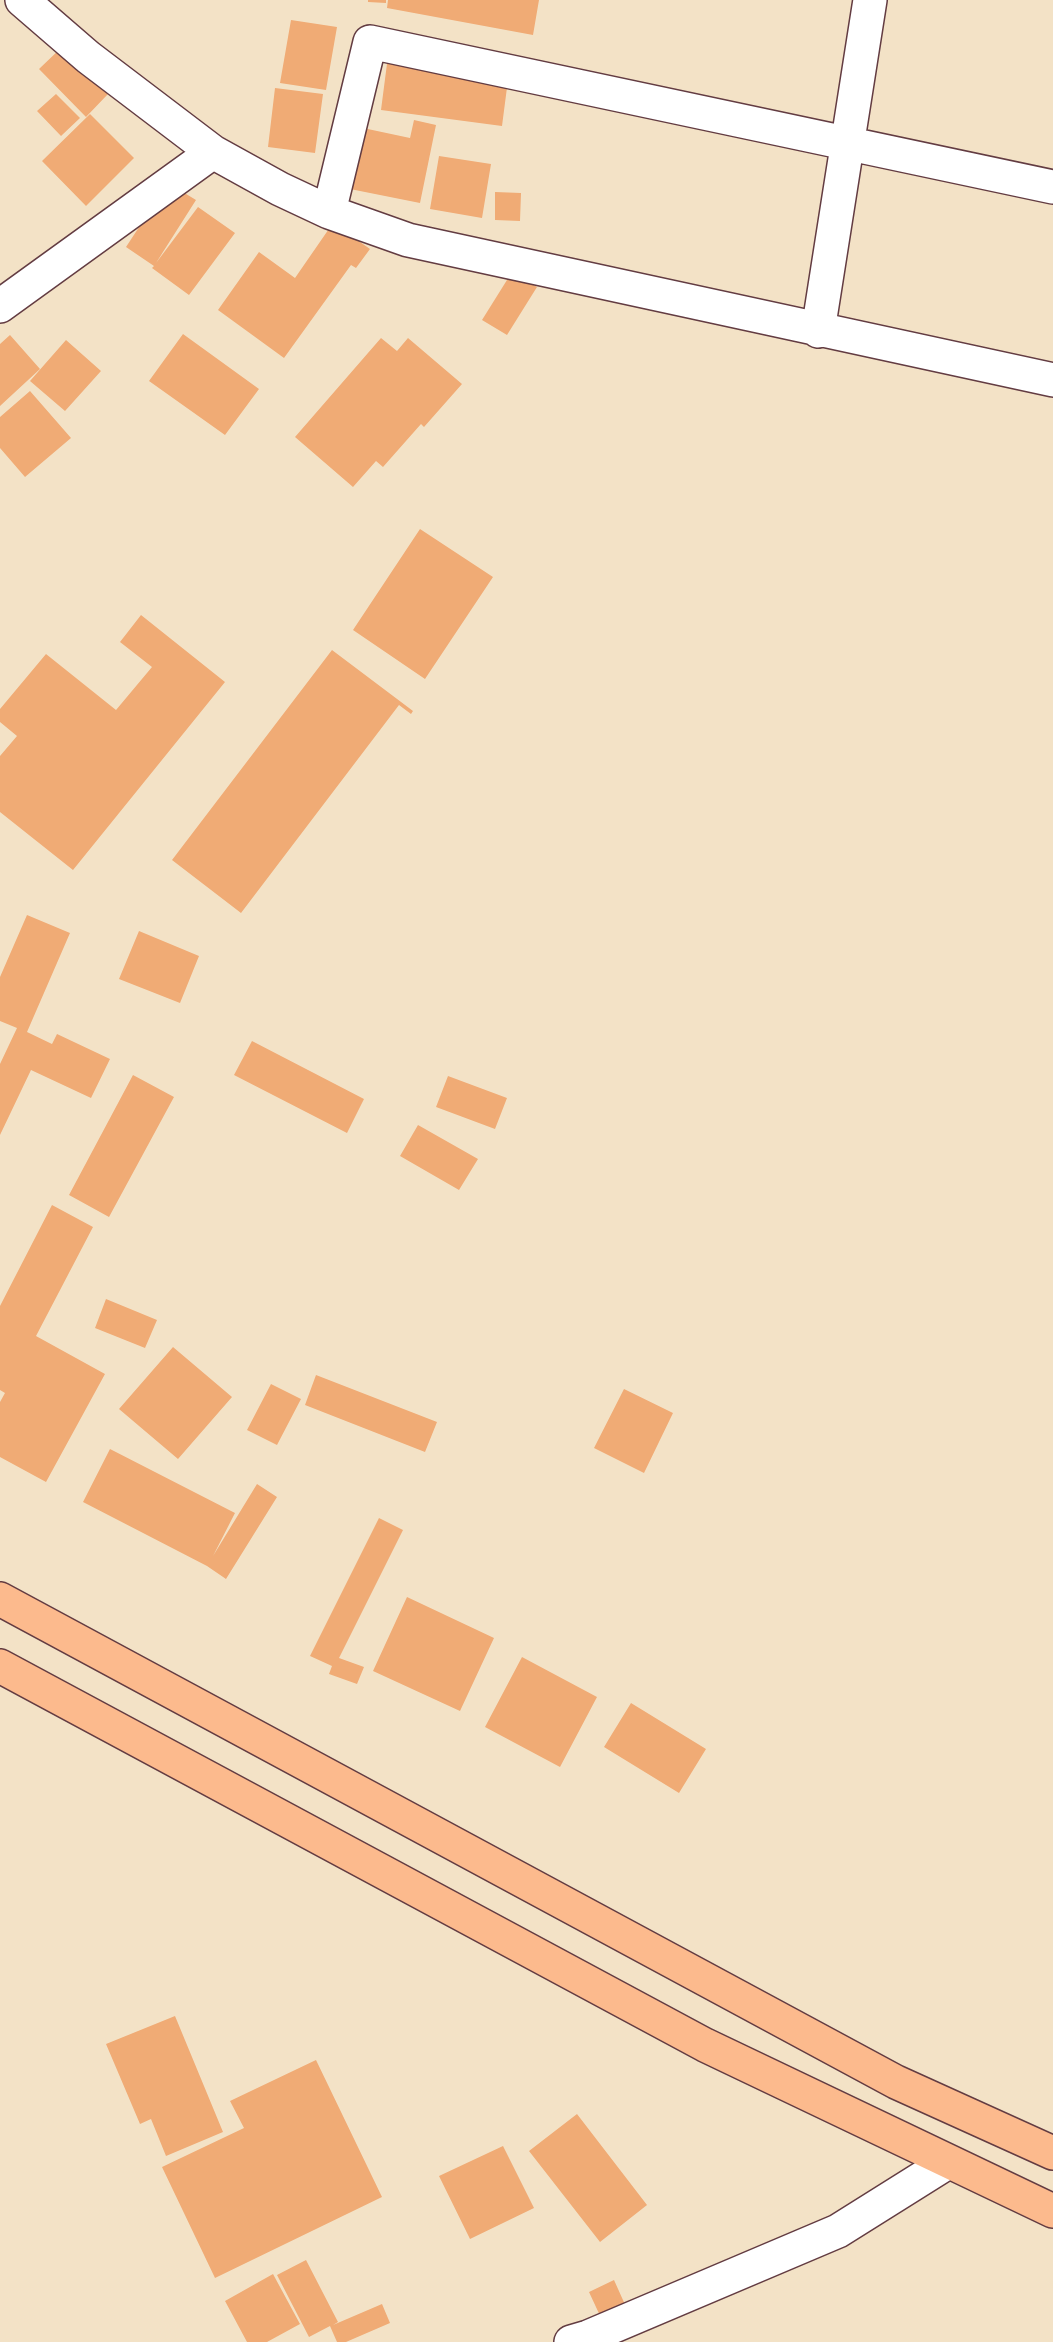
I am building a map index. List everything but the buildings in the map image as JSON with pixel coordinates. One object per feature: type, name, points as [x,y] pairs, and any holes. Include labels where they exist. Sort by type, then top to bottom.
[{"type":"highway","points":[[0,1599],[896,2082],[1053,2153]]},
{"type":"highway","points":[[0,1666],[705,2046],[1053,2211]]},
{"type":"street","points":[[22,0],[88,57],[213,152],[280,189],[329,212],[408,240],[818,331],[1053,380]]},
{"type":"street","points":[[818,331],[870,0]]},
{"type":"street","points":[[329,212],[370,42],[1053,187]]},
{"type":"street","points":[[0,306],[213,152]]},
{"type":"street","points":[[571,2342],[588,2337],[838,2231],[948,2162]]}]
